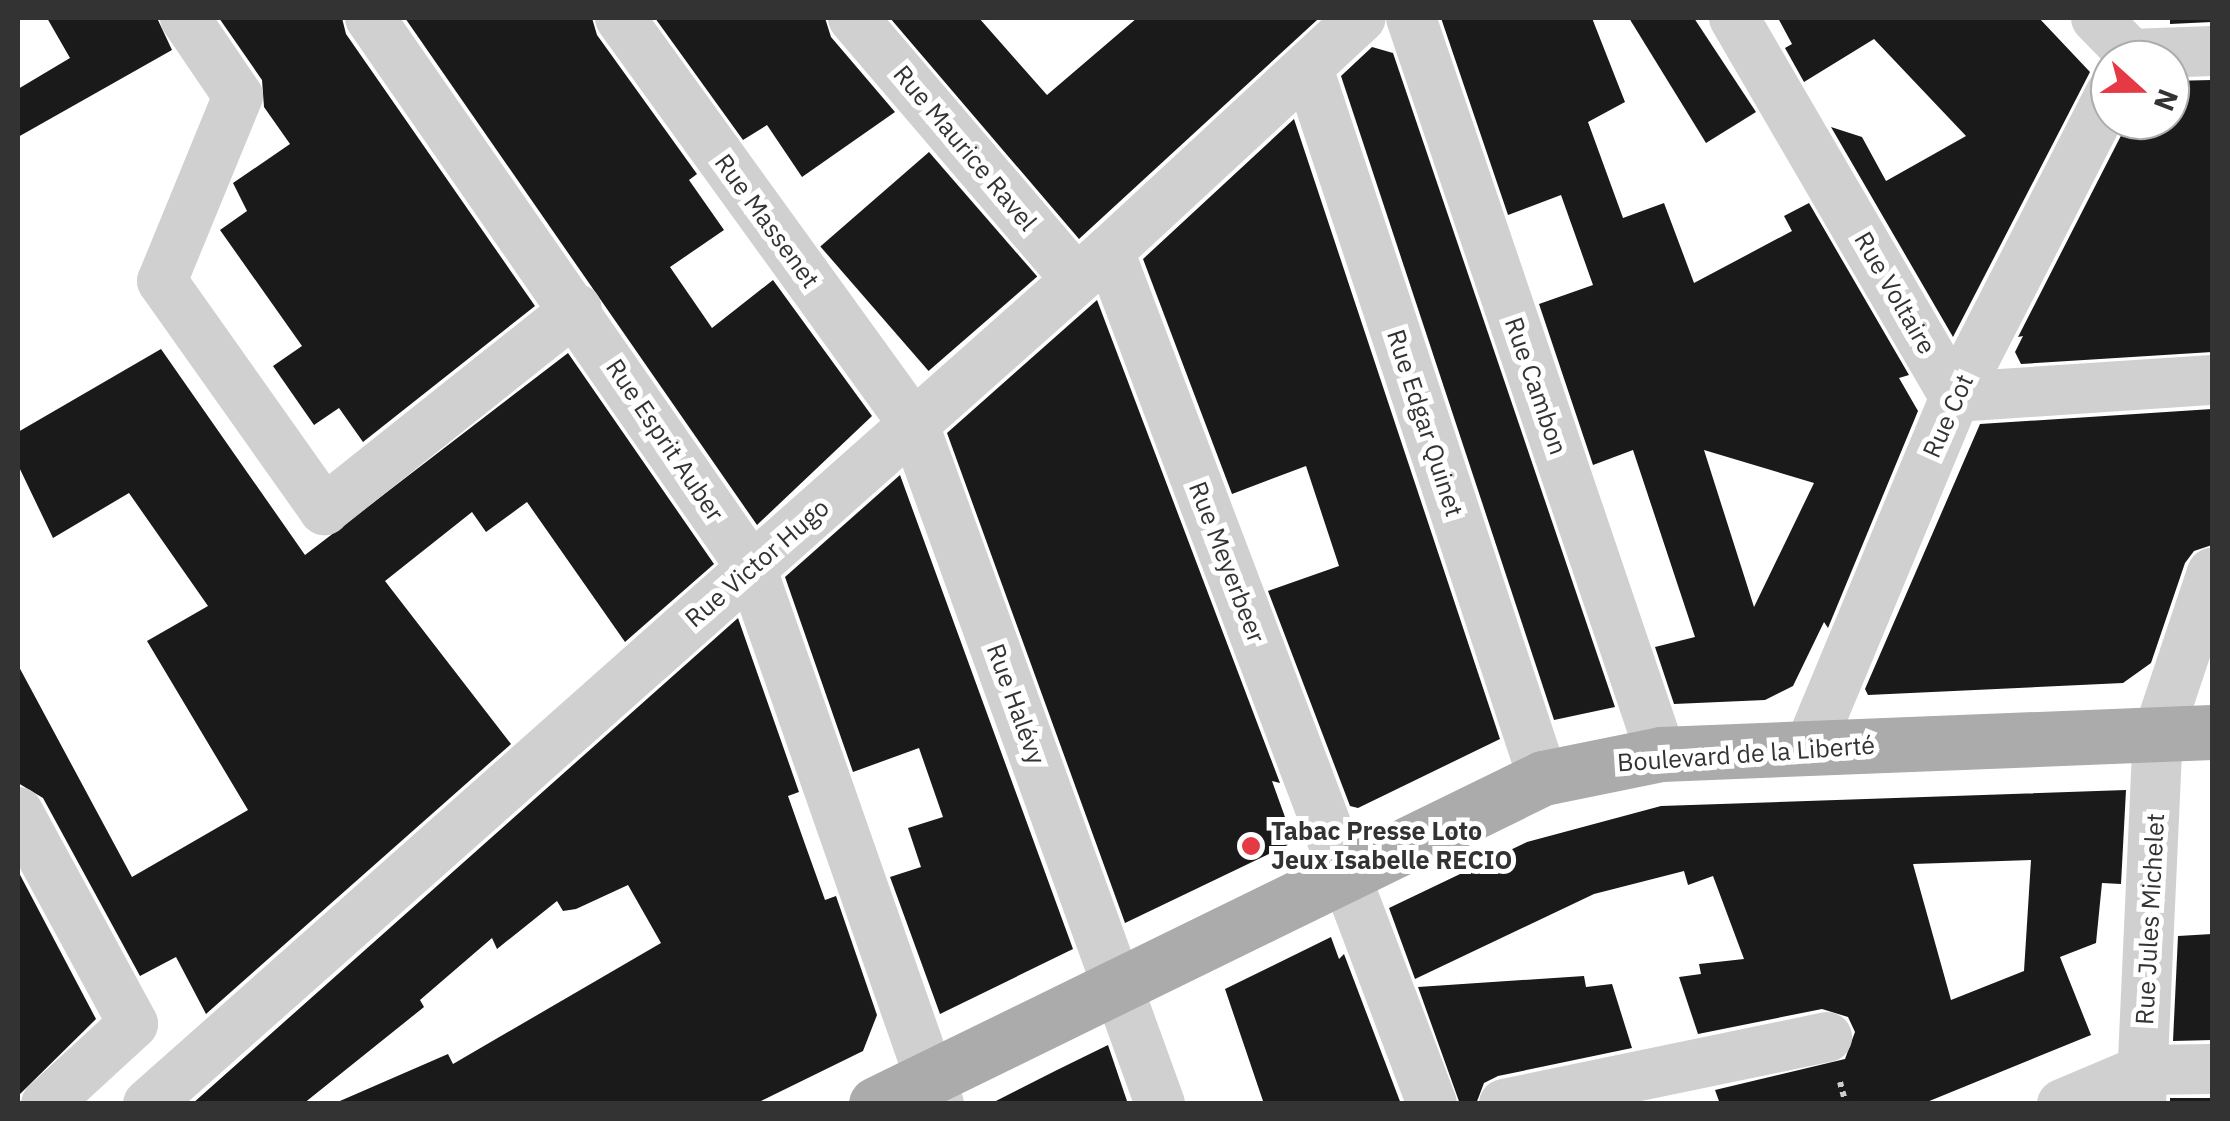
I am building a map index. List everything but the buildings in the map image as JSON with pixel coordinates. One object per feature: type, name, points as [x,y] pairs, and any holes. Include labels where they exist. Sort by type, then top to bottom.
[{"type":"main road","name":"Boulevard de la Liberté","points":[[876,1104],[935,1090],[1119,983],[1543,778],[1661,754],[2212,732]]},
{"type":"street","points":[[185,18],[238,96],[162,281],[324,510],[576,310]]},
{"type":"street","name":"Rue Esprit Auber","points":[[370,18],[751,567],[935,1090]]},
{"type":"street","name":"Rue Massenet","points":[[620,18],[914,425]]},
{"type":"street","name":"Rue Maurice Ravel","points":[[853,18],[1093,265]]},
{"type":"street","name":"Rue Victor Hugo","points":[[148,1104],[1093,265],[1361,18]]},
{"type":"street","name":"Rue Cambon","points":[[1411,18],[1661,754]]},
{"type":"street","name":"Rue Voltaire","points":[[1734,18],[1955,397]]},
{"type":"street","name":"Rue Edgar Quinet","points":[[1308,68],[1543,778]]},
{"type":"street","name":"Rue Cot","points":[[1809,748],[1955,397],[2090,133]]},
{"type":"street","name":"Rue Meyerbeer","points":[[1093,265],[1345,874],[1432,1104]]},
{"type":"street","points":[[1955,397],[2212,380]]},
{"type":"street","name":"Rue Halévy","points":[[914,425],[1160,1104]]},
{"type":"street","name":"Rue Jules Michelet","points":[[2142,1087],[2158,734],[2212,573]]},
{"type":"street","points":[[18,812],[133,1024],[46,1104]]},
{"type":"street","points":[[1504,1104],[1827,1037]]},
{"type":"street","points":[[2062,1104],[2212,1068]]},
{"type":"place","name":"Tabac Presse Loto Jeux Isabelle RECIO","points":[[1251,846]]}]
